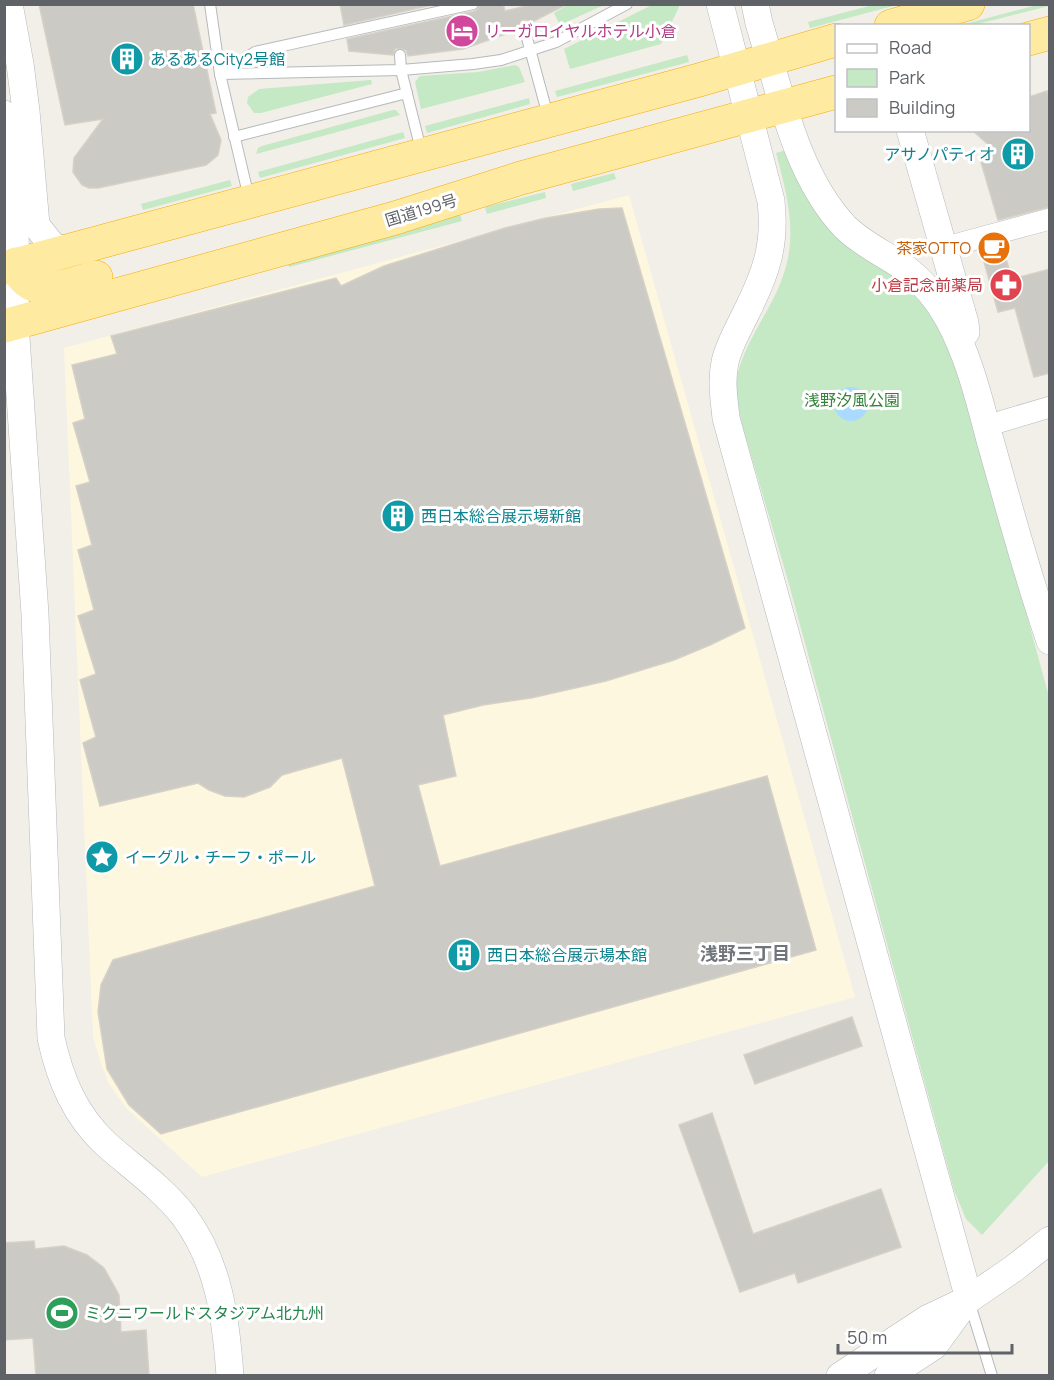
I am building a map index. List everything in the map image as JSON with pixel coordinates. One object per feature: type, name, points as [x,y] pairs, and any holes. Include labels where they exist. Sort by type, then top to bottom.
[{"type":"highway","points":[[898,24],[968,4]]},
{"type":"highway","points":[[10,266],[835,41]]},
{"type":"highway","name":"国道199号","points":[[10,324],[395,218],[520,178],[835,93]]},
{"type":"highway","points":[[10,266],[32,285],[53,288],[391,196],[520,178]]},
{"type":"street","points":[[9,4],[23,87],[36,225],[56,248],[71,250]]},
{"type":"street","points":[[720,4],[771,201],[774,234],[765,273],[734,336],[725,364],[723,393],[726,417],[969,1299]]},
{"type":"street","points":[[755,4],[802,160],[815,185],[835,215],[862,241],[904,268],[923,284],[939,304],[962,350],[1042,598],[1050,641]]},
{"type":"street","points":[[4,114],[14,202],[10,266],[10,324],[18,371],[35,614],[49,1012],[56,1059],[69,1095],[92,1130],[165,1195],[184,1217],[198,1240],[213,1269],[220,1292],[225,1318],[230,1376]]},
{"type":"street","points":[[911,132],[965,323],[966,336],[962,350]]},
{"type":"street","points":[[943,248],[1050,219]]},
{"type":"street","points":[[18,371],[17,615],[32,1014],[40,1063],[47,1086],[68,1126],[83,1145],[154,1209],[176,1237],[198,1282],[209,1332],[212,1376]]},
{"type":"street","points":[[986,426],[1050,407]]},
{"type":"street","points":[[840,1376],[927,1319],[969,1299],[1050,1240]]},
{"type":"street","points":[[888,1376],[934,1346],[969,1299]]},
{"type":"lane","points":[[210,4],[220,74],[249,200]]},
{"type":"lane","points":[[220,74],[255,52],[473,4]]},
{"type":"lane","points":[[220,74],[401,70],[501,60],[556,42],[627,4]]},
{"type":"lane","points":[[524,27],[549,120]]},
{"type":"lane","points":[[400,55],[401,70],[422,154]]},
{"type":"lane","points":[[234,137],[407,93]]},
{"type":"lane","points":[[969,1299],[992,1376]]},
{"type":"shaded area","points":[[629,195],[855,997],[202,1177],[126,1108],[109,1084],[93,1036],[64,348]]},
{"type":"green space","points":[[569,4],[604,5],[560,25],[554,13]]},
{"type":"green space","points":[[654,4],[679,5],[661,44],[570,69],[564,49]]},
{"type":"green space","points":[[873,5],[897,5],[810,28],[808,22]]},
{"type":"green space","points":[[1037,5],[1049,6],[978,24],[965,24]]},
{"type":"green space","points":[[687,55],[689,62],[557,97],[555,91]]},
{"type":"green space","points":[[515,65],[519,67],[525,82],[421,109],[415,82],[420,76],[478,72]]},
{"type":"green space","points":[[371,80],[372,84],[261,113],[254,113],[247,103],[248,97],[259,89]]},
{"type":"green space","points":[[529,98],[530,104],[427,133],[425,126]]},
{"type":"green space","points":[[393,110],[400,115],[256,154],[258,148],[262,146]]},
{"type":"green space","points":[[403,132],[405,138],[260,178],[258,172]]},
{"type":"green space","name":"浅野汐風公園","points":[[790,149],[916,289],[955,350],[1049,697],[1049,1161],[982,1235],[966,1219],[954,1190],[739,407],[738,372],[749,343],[772,302],[788,258],[790,218],[776,153]]},
{"type":"green space","points":[[614,173],[616,179],[573,191],[571,184]]},
{"type":"green space","points":[[230,180],[232,186],[143,210],[141,204]]},
{"type":"green space","points":[[545,192],[546,198],[487,214],[485,207]]},
{"type":"green space","points":[[460,214],[462,221],[289,267],[287,262]]},
{"type":"water","points":[[851,387],[863,392],[868,404],[863,416],[851,421],[839,416],[834,404],[839,392]]},
{"type":"building","name":"あるあるCity2号館","points":[[39,4],[193,4],[216,113],[210,114],[221,140],[218,155],[206,165],[98,188],[82,185],[73,172],[74,158],[103,119],[65,125]]},
{"type":"building","points":[[340,4],[436,4],[344,25]]},
{"type":"building","name":"リーガロイヤルホテル小倉","points":[[480,4],[503,4],[505,11],[535,4],[567,4],[530,23],[522,20],[517,25],[517,30],[463,49],[408,56],[406,50],[400,48],[395,49],[393,55],[349,51],[347,39],[475,11]]},
{"type":"building","name":"アサノパティオ","points":[[1047,91],[1050,101],[1050,207],[998,220],[981,162],[991,147],[974,132],[1030,132],[1030,97]]},
{"type":"building","name":"西日本総合展示場新館","points":[[622,208],[745,628],[674,660],[606,681],[443,715],[456,776],[418,785],[440,866],[767,776],[816,950],[161,1134],[129,1105],[107,1069],[98,1012],[101,985],[113,960],[375,886],[342,758],[282,775],[270,787],[244,797],[225,796],[198,783],[100,806],[83,743],[96,737],[80,680],[96,674],[78,616],[94,610],[78,550],[92,545],[76,486],[90,482],[73,423],[85,419],[72,365],[117,354],[111,336],[336,278],[341,286],[384,266],[505,228],[546,218],[599,209]]},
{"type":"building","points":[[1002,245],[1012,279],[1050,269],[1050,373],[1034,377],[1015,308],[998,312],[981,251]]},
{"type":"building","points":[[852,1017],[862,1046],[755,1084],[744,1055]]},
{"type":"building","points":[[712,1113],[753,1234],[881,1189],[901,1247],[798,1283],[795,1273],[740,1292],[679,1125]]},
{"type":"building","name":"ミクニワールドスタジアム北九州","points":[[34,1241],[35,1249],[64,1246],[87,1255],[104,1268],[119,1295],[121,1332],[146,1330],[149,1376],[36,1376],[33,1338],[4,1340],[4,1243]]},
{"type":"place","name":"リーガロイヤルホテル小倉","points":[[462,31]]},
{"type":"place","name":"あるあるCity2号館","points":[[127,59]]},
{"type":"place","name":"アサノパティオ","points":[[1018,154]]},
{"type":"place","name":"茶家OTTO","points":[[994,248]]},
{"type":"place","name":"小倉記念前薬局","points":[[1006,285]]},
{"type":"place","name":"西日本総合展示場新館","points":[[398,516]]},
{"type":"place","name":"イーグル・チーフ・ポール","points":[[102,857]]},
{"type":"place","name":"西日本総合展示場本館","points":[[464,955]]},
{"type":"place","name":"ミクニワールドスタジアム北九州","points":[[62,1313]]},
{"type":"district","name":"浅野三丁目","points":[[745,954]]}]
